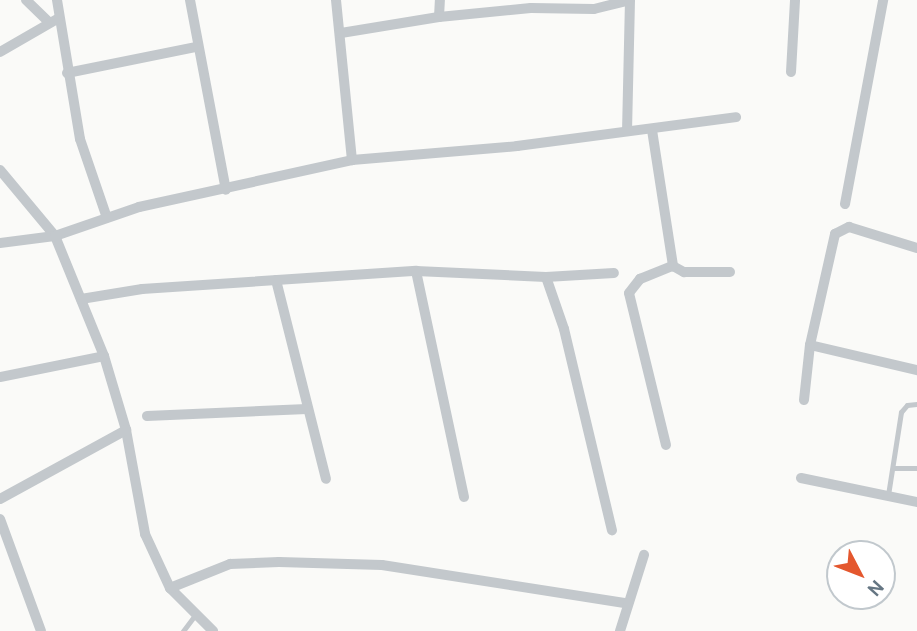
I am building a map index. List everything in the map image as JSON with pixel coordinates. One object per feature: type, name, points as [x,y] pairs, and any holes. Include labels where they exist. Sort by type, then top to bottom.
[{"type":"street","points":[[26,0],[53,20]]},
{"type":"street","points":[[57,0],[53,20],[80,139],[107,218]]},
{"type":"street","points":[[190,0],[196,47],[226,190]]},
{"type":"street","points":[[336,0],[352,160]]},
{"type":"street","points":[[439,17],[440,0]]},
{"type":"street","points":[[341,33],[439,17],[531,8],[594,9],[631,0],[627,131]]},
{"type":"street","points":[[791,72],[795,0]]},
{"type":"street","points":[[845,204],[883,0]]},
{"type":"street","points":[[0,52],[53,20]]},
{"type":"street","points":[[66,73],[196,47]]},
{"type":"street","points":[[0,243],[55,236],[166,200],[226,190],[352,160],[652,130],[736,117]]},
{"type":"street","points":[[652,130],[673,266]]},
{"type":"street","points":[[0,170],[55,236],[104,356],[126,430],[145,534],[170,588],[213,631]]},
{"type":"street","points":[[804,400],[810,345],[835,234],[841,228],[917,248]]},
{"type":"street","points":[[666,445],[629,293],[639,279],[673,266],[684,272],[730,272]]},
{"type":"street","points":[[81,299],[142,289],[416,271],[546,276],[614,273]]},
{"type":"street","points":[[416,271],[464,497]]},
{"type":"street","points":[[546,276],[564,329],[612,530]]},
{"type":"street","points":[[276,280],[326,479]]},
{"type":"street","points":[[810,345],[917,370]]},
{"type":"street","points":[[0,377],[104,356]]},
{"type":"street","points":[[147,416],[307,409]]},
{"type":"street","points":[[0,499],[126,430]]},
{"type":"street","points":[[801,478],[917,502]]},
{"type":"street","points":[[0,519],[41,631]]},
{"type":"street","points":[[620,631],[626,603],[644,555]]},
{"type":"street","points":[[170,588],[230,564],[292,562],[382,565],[626,603]]},
{"type":"lane","points":[[888,495],[901,412],[907,405],[917,404]]},
{"type":"lane","points":[[893,468],[917,468]]},
{"type":"lane","points":[[183,631],[195,615]]}]
